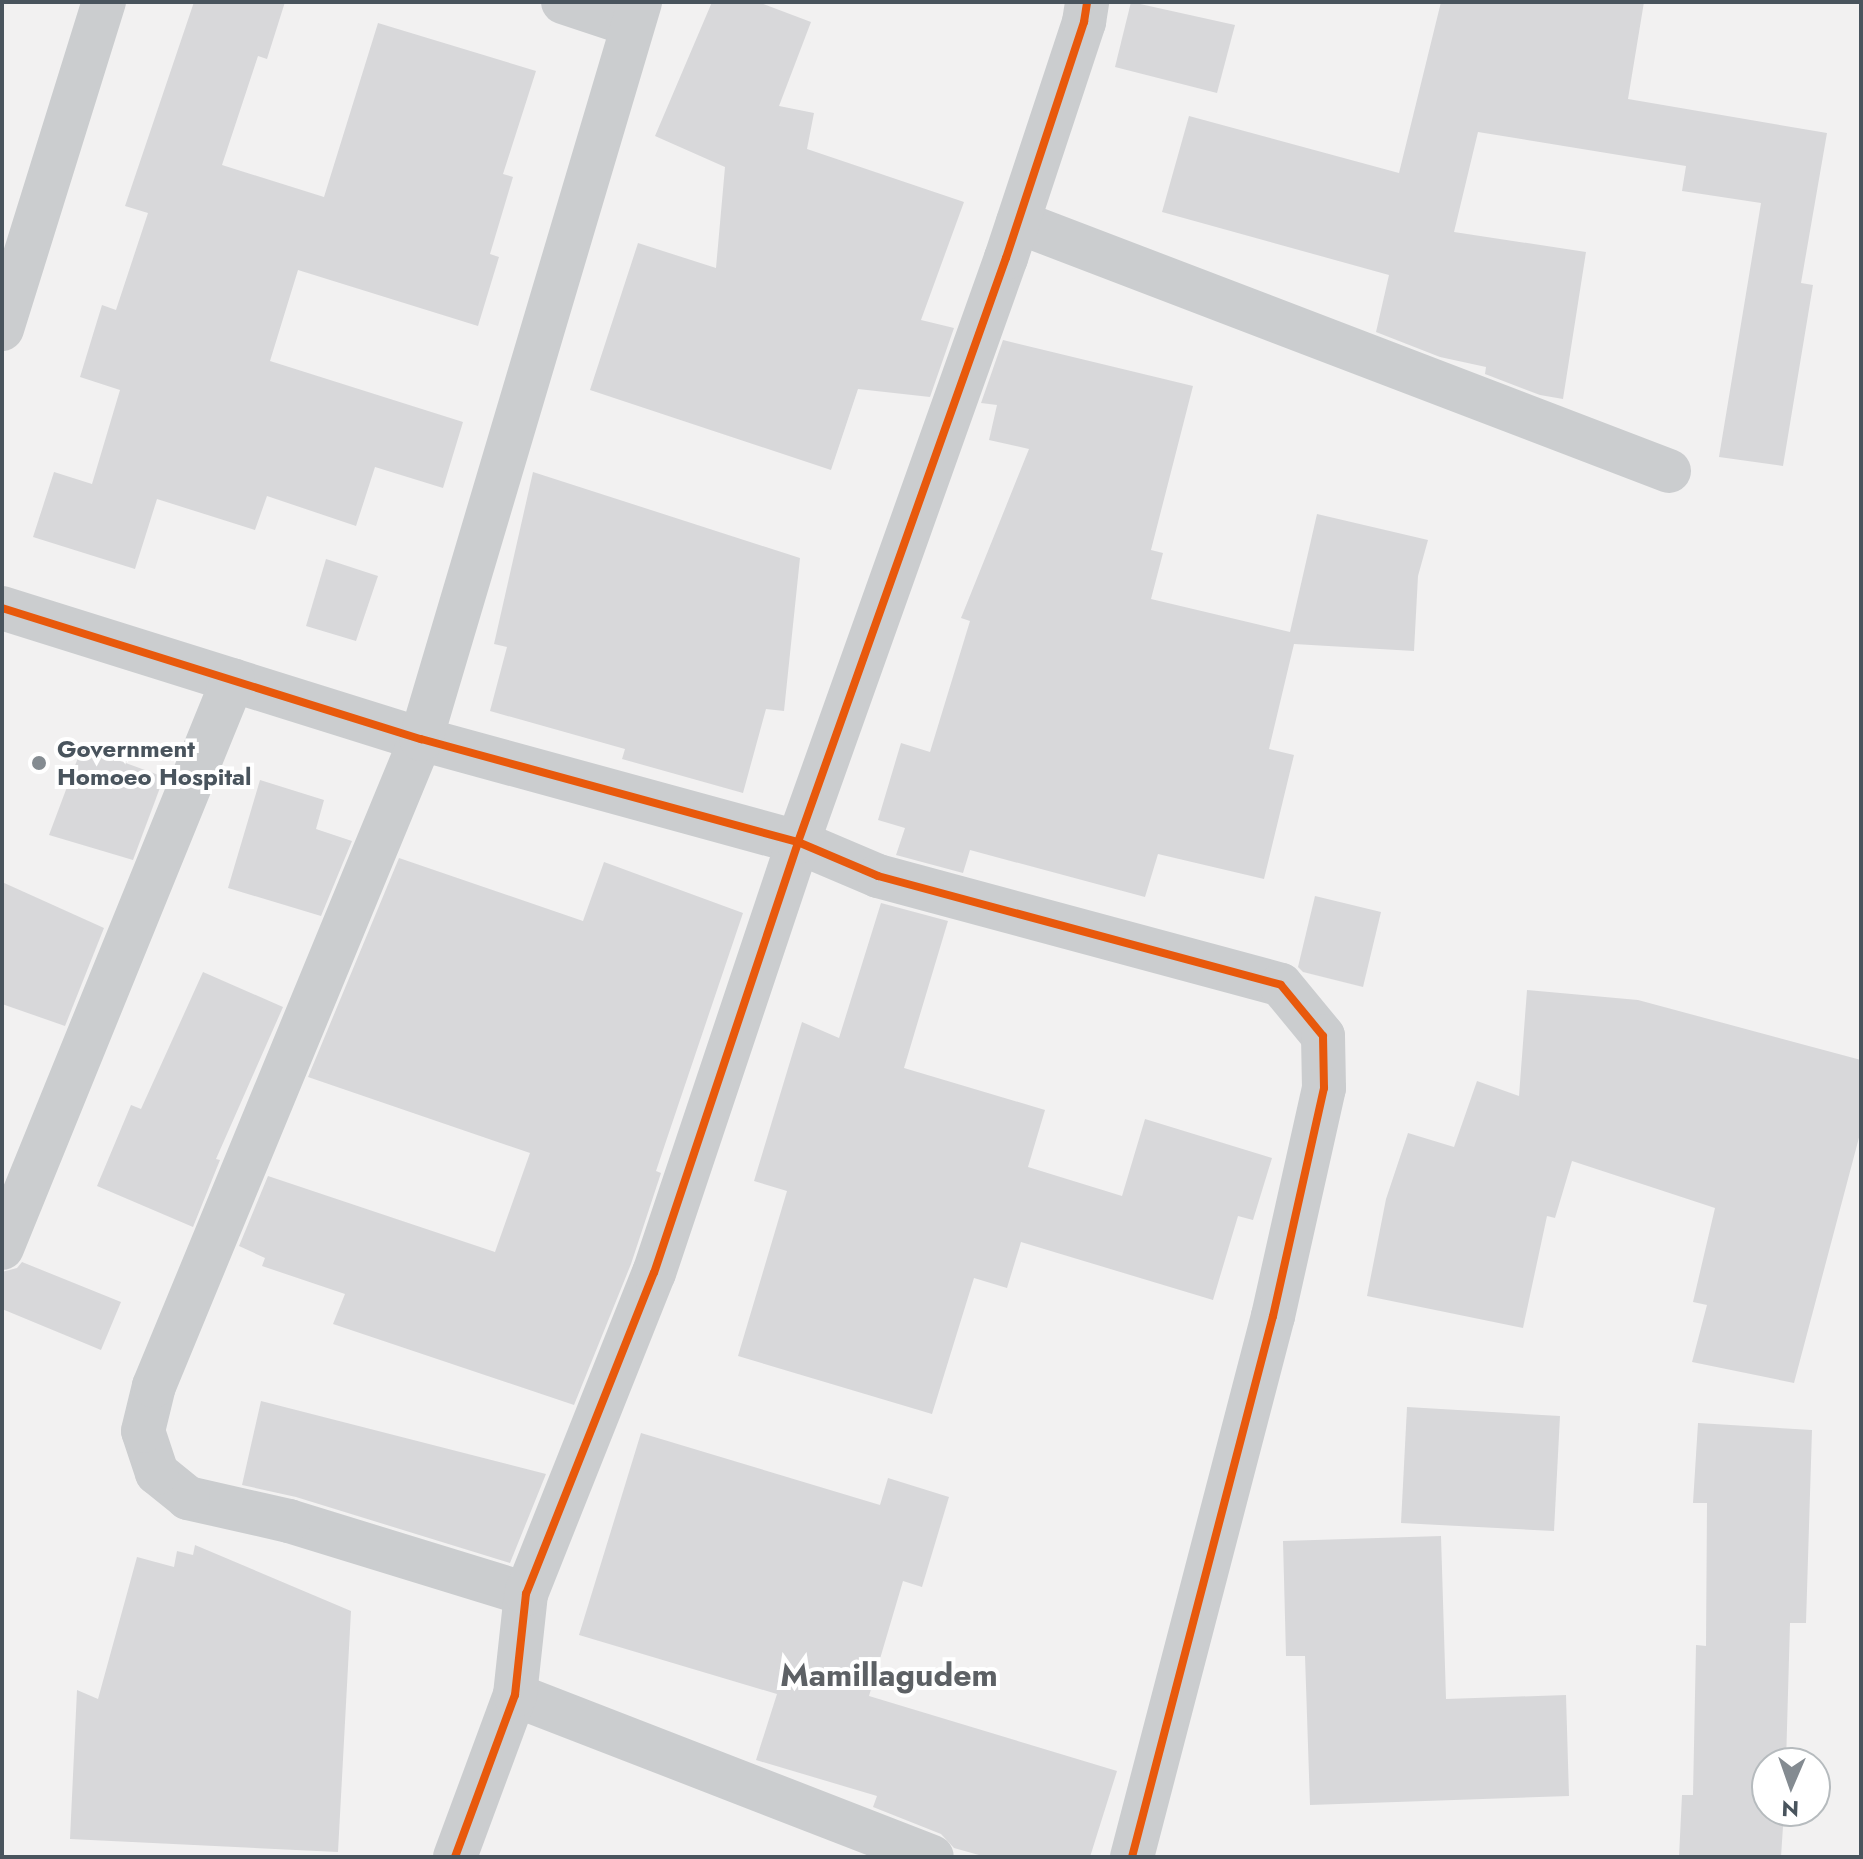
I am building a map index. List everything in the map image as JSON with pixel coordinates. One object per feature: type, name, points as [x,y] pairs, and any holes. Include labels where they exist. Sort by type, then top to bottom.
[{"type":"street","points":[[2,329],[104,2]]},
{"type":"street","points":[[526,1594],[289,1521],[188,1498],[157,1473],[143,1431],[154,1386],[421,739],[636,14],[563,2]]},
{"type":"street","points":[[455,1857],[515,1695],[526,1594],[654,1273],[798,842],[1018,222],[1084,22],[1087,2]]},
{"type":"street","points":[[1018,222],[1669,471]]},
{"type":"street","points":[[2,608],[421,739],[798,842],[878,876],[1281,985],[1323,1036],[1324,1088],[1273,1316],[1132,1857]]},
{"type":"street","points":[[2,1248],[233,680]]},
{"type":"street","points":[[515,1695],[932,1857]]},
{"type":"building","points":[[194,2],[285,2],[267,59],[258,56],[222,165],[324,197],[378,23],[536,71],[503,174],[513,177],[490,254],[499,257],[478,326],[298,270],[270,361],[463,422],[443,488],[375,467],[356,526],[267,496],[255,530],[157,499],[135,569],[33,537],[54,472],[92,484],[120,390],[80,377],[102,305],[116,310],[148,213],[125,206]]},
{"type":"building","points":[[712,2],[758,2],[811,22],[779,106],[814,113],[807,149],[964,202],[921,320],[954,328],[930,397],[858,389],[831,470],[590,390],[638,243],[716,268],[725,167],[655,136]]},
{"type":"building","points":[[1131,2],[1235,25],[1217,93],[1115,67]]},
{"type":"building","points":[[1441,2],[1644,2],[1628,99],[1827,133],[1801,283],[1813,285],[1783,466],[1719,457],[1761,203],[1682,191],[1686,166],[1478,132],[1454,232],[1586,252],[1563,399],[1540,395],[1485,374],[1486,367],[1440,357],[1376,332],[1389,275],[1162,212],[1189,116],[1399,173]]},
{"type":"building","points":[[1003,340],[1193,386],[1151,550],[1163,553],[1151,599],[1290,632],[1317,514],[1428,540],[1418,576],[1414,651],[1294,644],[1269,749],[1294,755],[1264,879],[1158,854],[1145,897],[970,850],[963,873],[896,855],[905,828],[878,820],[901,743],[930,752],[970,621],[961,618],[1029,449],[989,440],[997,405],[981,403]]},
{"type":"building","points":[[533,472],[800,558],[784,711],[766,709],[743,793],[622,759],[625,749],[490,711],[507,647],[494,644]]},
{"type":"building","points":[[326,559],[378,576],[356,641],[306,626]]},
{"type":"building","points":[[82,747],[164,777],[133,860],[49,835]]},
{"type":"building","points":[[260,780],[324,800],[316,829],[352,841],[321,916],[228,888]]},
{"type":"building","points":[[399,858],[583,921],[604,862],[743,913],[656,1171],[661,1173],[631,1264],[574,1405],[333,1324],[345,1294],[262,1266],[265,1258],[239,1246],[268,1176],[495,1252],[530,1153],[308,1077]]},
{"type":"building","points":[[2,882],[104,928],[65,1026],[2,1004]]},
{"type":"building","points":[[1315,896],[1381,912],[1363,987],[1303,972],[1298,967]]},
{"type":"building","points":[[881,903],[948,921],[904,1068],[1045,1110],[1028,1167],[1122,1196],[1145,1119],[1272,1158],[1253,1220],[1238,1216],[1213,1300],[1021,1242],[1007,1288],[974,1278],[932,1414],[738,1356],[787,1191],[754,1181],[802,1022],[839,1038]]},
{"type":"building","points":[[203,972],[283,1007],[216,1159],[220,1160],[193,1227],[97,1186],[131,1105],[141,1109]]},
{"type":"building","points":[[1527,990],[1638,1000],[1861,1060],[1861,1130],[1794,1383],[1692,1362],[1707,1305],[1693,1302],[1715,1208],[1572,1161],[1555,1218],[1547,1216],[1523,1328],[1367,1296],[1386,1199],[1408,1133],[1454,1147],[1477,1081],[1519,1096]]},
{"type":"building","points":[[22,1262],[121,1302],[101,1350],[2,1309],[2,1272],[17,1268]]},
{"type":"building","points":[[261,1401],[546,1474],[510,1563],[296,1497],[242,1485]]},
{"type":"building","points":[[1407,1407],[1560,1416],[1554,1531],[1401,1523]]},
{"type":"building","points":[[1698,1423],[1812,1430],[1806,1623],[1790,1623],[1786,1747],[1751,1747],[1751,1827],[1783,1827],[1781,1857],[1679,1857],[1682,1795],[1693,1795],[1696,1645],[1706,1646],[1707,1503],[1693,1503]]},
{"type":"building","points":[[641,1433],[880,1505],[888,1478],[949,1497],[922,1587],[903,1581],[869,1696],[1117,1771],[1090,1857],[986,1857],[954,1848],[941,1834],[873,1807],[877,1796],[756,1760],[777,1694],[579,1635]]},
{"type":"building","points":[[1441,1536],[1446,1699],[1566,1695],[1569,1796],[1310,1805],[1305,1656],[1286,1656],[1283,1541]]},
{"type":"building","points":[[195,1545],[351,1611],[338,1852],[70,1839],[77,1690],[98,1699],[137,1557],[174,1567],[177,1551],[193,1555]]},
{"type":"cycle path","points":[[455,1857],[515,1695],[526,1594],[654,1273],[798,842],[1006,258],[1084,22],[1087,2]]},
{"type":"cycle path","points":[[2,608],[421,739],[798,842],[878,876],[1281,985],[1323,1036],[1324,1088],[1273,1316],[1132,1857]]},
{"type":"place","name":"Government Homoeo Hospital","points":[[39,763]]},
{"type":"district","name":"Mamillagudem","points":[[889,1675]]}]
